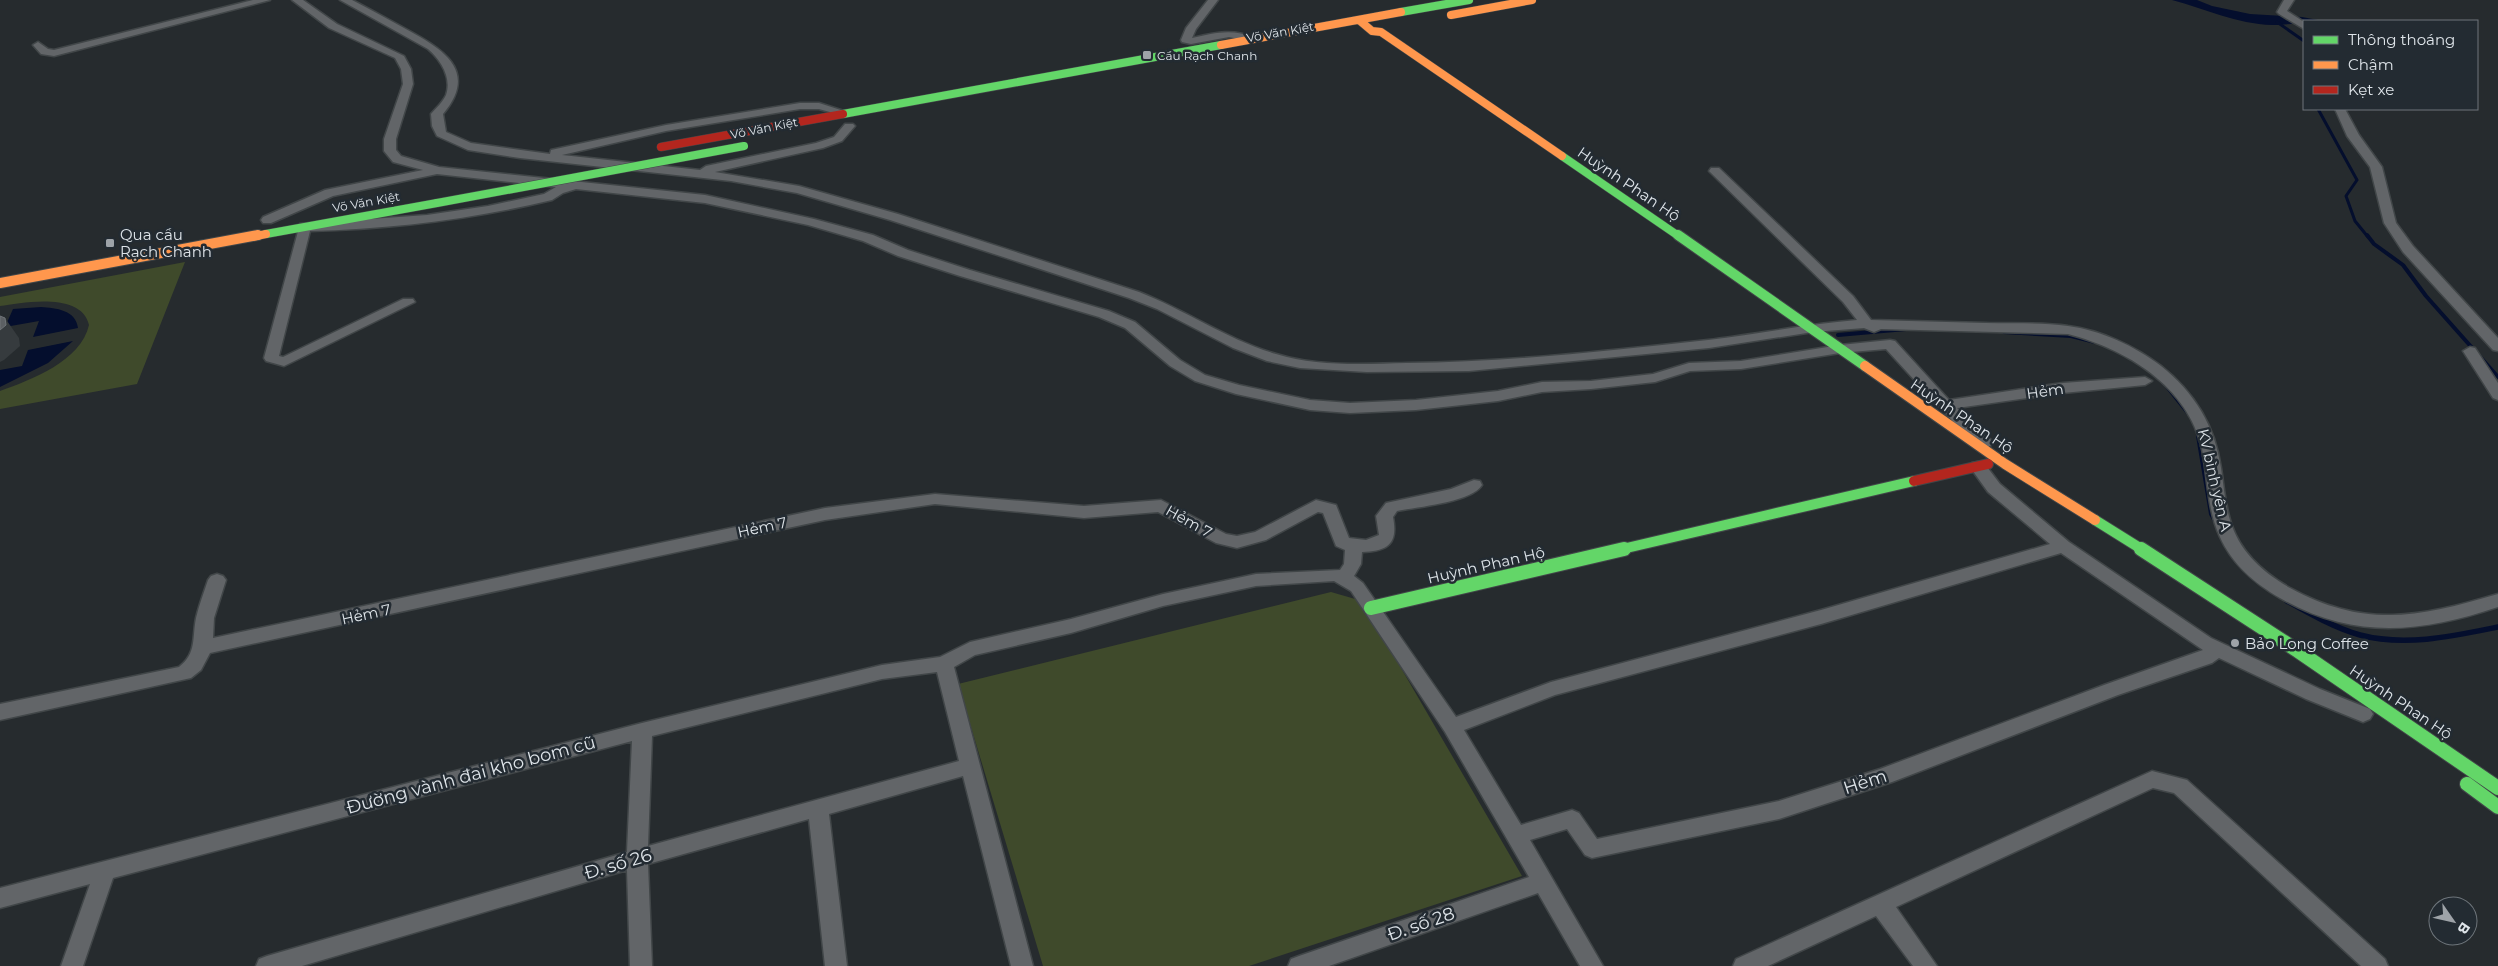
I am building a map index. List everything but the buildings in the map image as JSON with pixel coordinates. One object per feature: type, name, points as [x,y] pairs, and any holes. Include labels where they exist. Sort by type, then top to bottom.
[{"type":"street","points":[[38,45],[45,52],[54,53],[265,0]]},
{"type":"street","points":[[297,0],[333,26],[399,56],[406,69],[408,84],[390,139],[390,151],[397,159],[438,171]]},
{"type":"street","points":[[345,0],[432,47],[444,57],[448,63],[452,90],[449,99],[437,114],[441,134],[468,146],[542,165],[697,172],[819,146],[838,139],[854,125]]},
{"type":"street","points":[[1213,0],[1191,28],[1186,40],[1191,41],[1232,33],[1242,34],[1250,40]]},
{"type":"street","name":"Võ Văn Kiệt","points":[[656,148],[1469,0]]},
{"type":"street","name":"Võ Văn Kiệt","points":[[916,113],[1532,0]]},
{"type":"street","points":[[2288,0],[2282,9],[2284,14],[2303,25]]},
{"type":"street","points":[[1359,20],[1371,30]]},
{"type":"street","name":"Huỳnh Phan Hộ","points":[[1670,245],[1369,34],[1371,30],[1381,32],[1813,328],[1833,350],[1983,465],[2096,535]]},
{"type":"street","points":[[459,185],[542,165],[678,126],[800,106],[819,106],[844,113]]},
{"type":"street","points":[[2340,110],[2353,136],[2380,177],[2390,223],[2413,256],[2498,347]]},
{"type":"street","points":[[824,131],[854,125]]},
{"type":"street","name":"Võ Văn Kiệt","points":[[0,283],[748,146]]},
{"type":"street","points":[[542,165],[623,154]]},
{"type":"street","points":[[262,221],[329,194],[438,171],[466,172],[578,184],[738,205],[868,238],[903,253],[964,273],[1104,314],[1130,325],[1175,363],[1200,378],[1236,389],[1310,405],[1350,408],[1416,406],[1498,396],[1542,387],[1591,385],[1655,378],[1689,367],[1741,365],[1888,342]]},
{"type":"street","points":[[1715,171],[1848,299],[1945,405],[2008,464],[1983,465],[1994,488],[2063,546],[2204,643],[2313,694],[2367,716]]},
{"type":"street","name":"KV bình yên A","points":[[697,172],[799,190],[894,217],[1084,277],[1162,306],[1252,351],[1300,364],[1367,368],[1469,367],[1709,344],[1813,328],[1870,325],[2068,330],[2104,338],[2140,358],[2171,385],[2195,412],[2209,444],[2226,533],[2233,547],[2255,573],[2292,599],[2311,608],[2349,620],[2383,624],[2431,619],[2498,600]]},
{"type":"street","points":[[408,302],[284,362],[270,358],[305,227],[369,226],[451,218],[501,209],[548,196],[578,184]]},
{"type":"street","name":"Võ Văn Kiệt","points":[[262,221],[315,211]]},
{"type":"street","name":"Huỳnh Phan Hộ","points":[[1756,304],[1796,331],[1833,350],[2004,464],[2192,581],[2367,696],[2498,788]]},
{"type":"street","points":[[2470,351],[2498,395]]},
{"type":"street","name":"Hẻm","points":[[1945,405],[2063,388],[2145,381]]},
{"type":"street","name":"Huỳnh Phan Hộ","points":[[1371,608],[1983,465]]},
{"type":"street","points":[[1343,577],[1350,572],[1354,547],[1379,543],[1385,540],[1387,535],[1384,516],[1392,507],[1455,494],[1474,485]]},
{"type":"street","name":"Hẻm 7","points":[[202,648],[816,516],[935,499],[1084,512],[1162,506],[1222,539],[1237,542],[1260,536],[1321,505],[1330,509],[1342,542],[1354,547]]},
{"type":"street","points":[[1452,727],[1551,689],[1821,617],[2063,546]]},
{"type":"street","points":[[1022,966],[944,664],[970,649],[1232,584],[1256,580],[1334,575],[1343,577],[1357,587],[1452,727],[1592,966]]},
{"type":"street","points":[[0,712],[184,673],[194,666],[202,648],[206,618],[217,580]]},
{"type":"street","name":"Hẻm","points":[[1515,836],[1572,819],[1592,849],[1779,810],[1885,776],[2111,690],[2204,658],[2218,650]]},
{"type":"street","name":"Đường vành đai kho bom cũ","points":[[0,898],[642,731],[882,672],[944,664]]},
{"type":"street","name":"Huỳnh Phan Hộ","points":[[2322,686],[2367,716]]},
{"type":"street","points":[[641,966],[637,858],[642,731]]},
{"type":"street","name":"Đ. số 26","points":[[267,966],[637,858],[971,766]]},
{"type":"street","points":[[2457,777],[2498,807]]},
{"type":"street","points":[[1744,966],[2152,778],[2180,786],[2377,966]]},
{"type":"street","points":[[818,809],[836,966]]},
{"type":"street","points":[[72,966],[104,871]]},
{"type":"street","name":"Đ. số 28","points":[[1299,966],[1543,882]]},
{"type":"street","points":[[1880,903],[1926,966]]},
{"type":"green space","points":[[185,262],[137,384],[0,409],[0,391],[40,375],[65,359],[84,338],[89,325],[84,315],[76,308],[64,303],[37,302],[0,306],[0,297]]},
{"type":"green space","points":[[1331,592],[1362,601],[1522,876],[1249,966],[1043,966],[958,684]]},
{"type":"water","points":[[2172,0],[2197,0],[2212,6],[2250,14],[2302,17],[2318,20],[2303,20],[2303,23],[2272,25],[2234,19]]},
{"type":"water","points":[[41,307],[64,311],[73,317],[78,328],[33,337],[39,321],[5,327],[13,309]]},
{"type":"water","points":[[73,341],[48,363],[0,387],[0,370],[22,366],[28,350]]},
{"type":"waterway","points":[[2277,22],[2303,40]]},
{"type":"waterway","points":[[2319,110],[2357,180],[2346,196],[2355,221],[2368,237]]},
{"type":"waterway","points":[[2367,235],[2374,244],[2403,265],[2426,296],[2498,377]]},
{"type":"waterway","points":[[1838,335],[1906,329]]},
{"type":"waterway","points":[[2004,332],[2071,336],[2095,342]]},
{"type":"waterway","points":[[2165,384],[2188,413]]},
{"type":"waterway","points":[[2198,436],[2211,514],[2216,523]]},
{"type":"waterway","points":[[2287,601],[2341,629],[2377,638],[2394,640],[2429,639],[2498,627]]},
{"type":"traffic: fast","points":[[1401,12],[1469,0]]},
{"type":"traffic: fast","points":[[843,114],[1221,45]]},
{"type":"traffic: fast","points":[[437,203],[744,146]]},
{"type":"traffic: fast","points":[[1562,156],[1813,328],[1865,366]]},
{"type":"traffic: fast","points":[[266,234],[437,203]]},
{"type":"traffic: fast","points":[[1371,608],[1914,481]]},
{"type":"traffic: fast","points":[[2095,520],[2298,651],[2498,788]]},
{"type":"traffic: fast","points":[[2467,784],[2498,807]]},
{"type":"traffic: slow","points":[[1451,15],[1532,0]]},
{"type":"traffic: slow","points":[[1221,45],[1401,12]]},
{"type":"traffic: slow","points":[[1359,20],[1372,31],[1381,32],[1562,156]]},
{"type":"traffic: slow","points":[[0,283],[266,234]]},
{"type":"traffic: slow","points":[[1865,366],[2005,464],[2095,520]]},
{"type":"traffic: jam","points":[[661,147],[843,114]]},
{"type":"traffic: jam","points":[[1914,481],[1988,464]]},
{"type":"place","name":"Cầu Rạch Chanh","points":[[1147,55]]},
{"type":"place","name":"Qua cầu Rạch Chanh","points":[[110,243]]},
{"type":"place","name":"Bảo Long Coffee","points":[[2235,643]]}]
